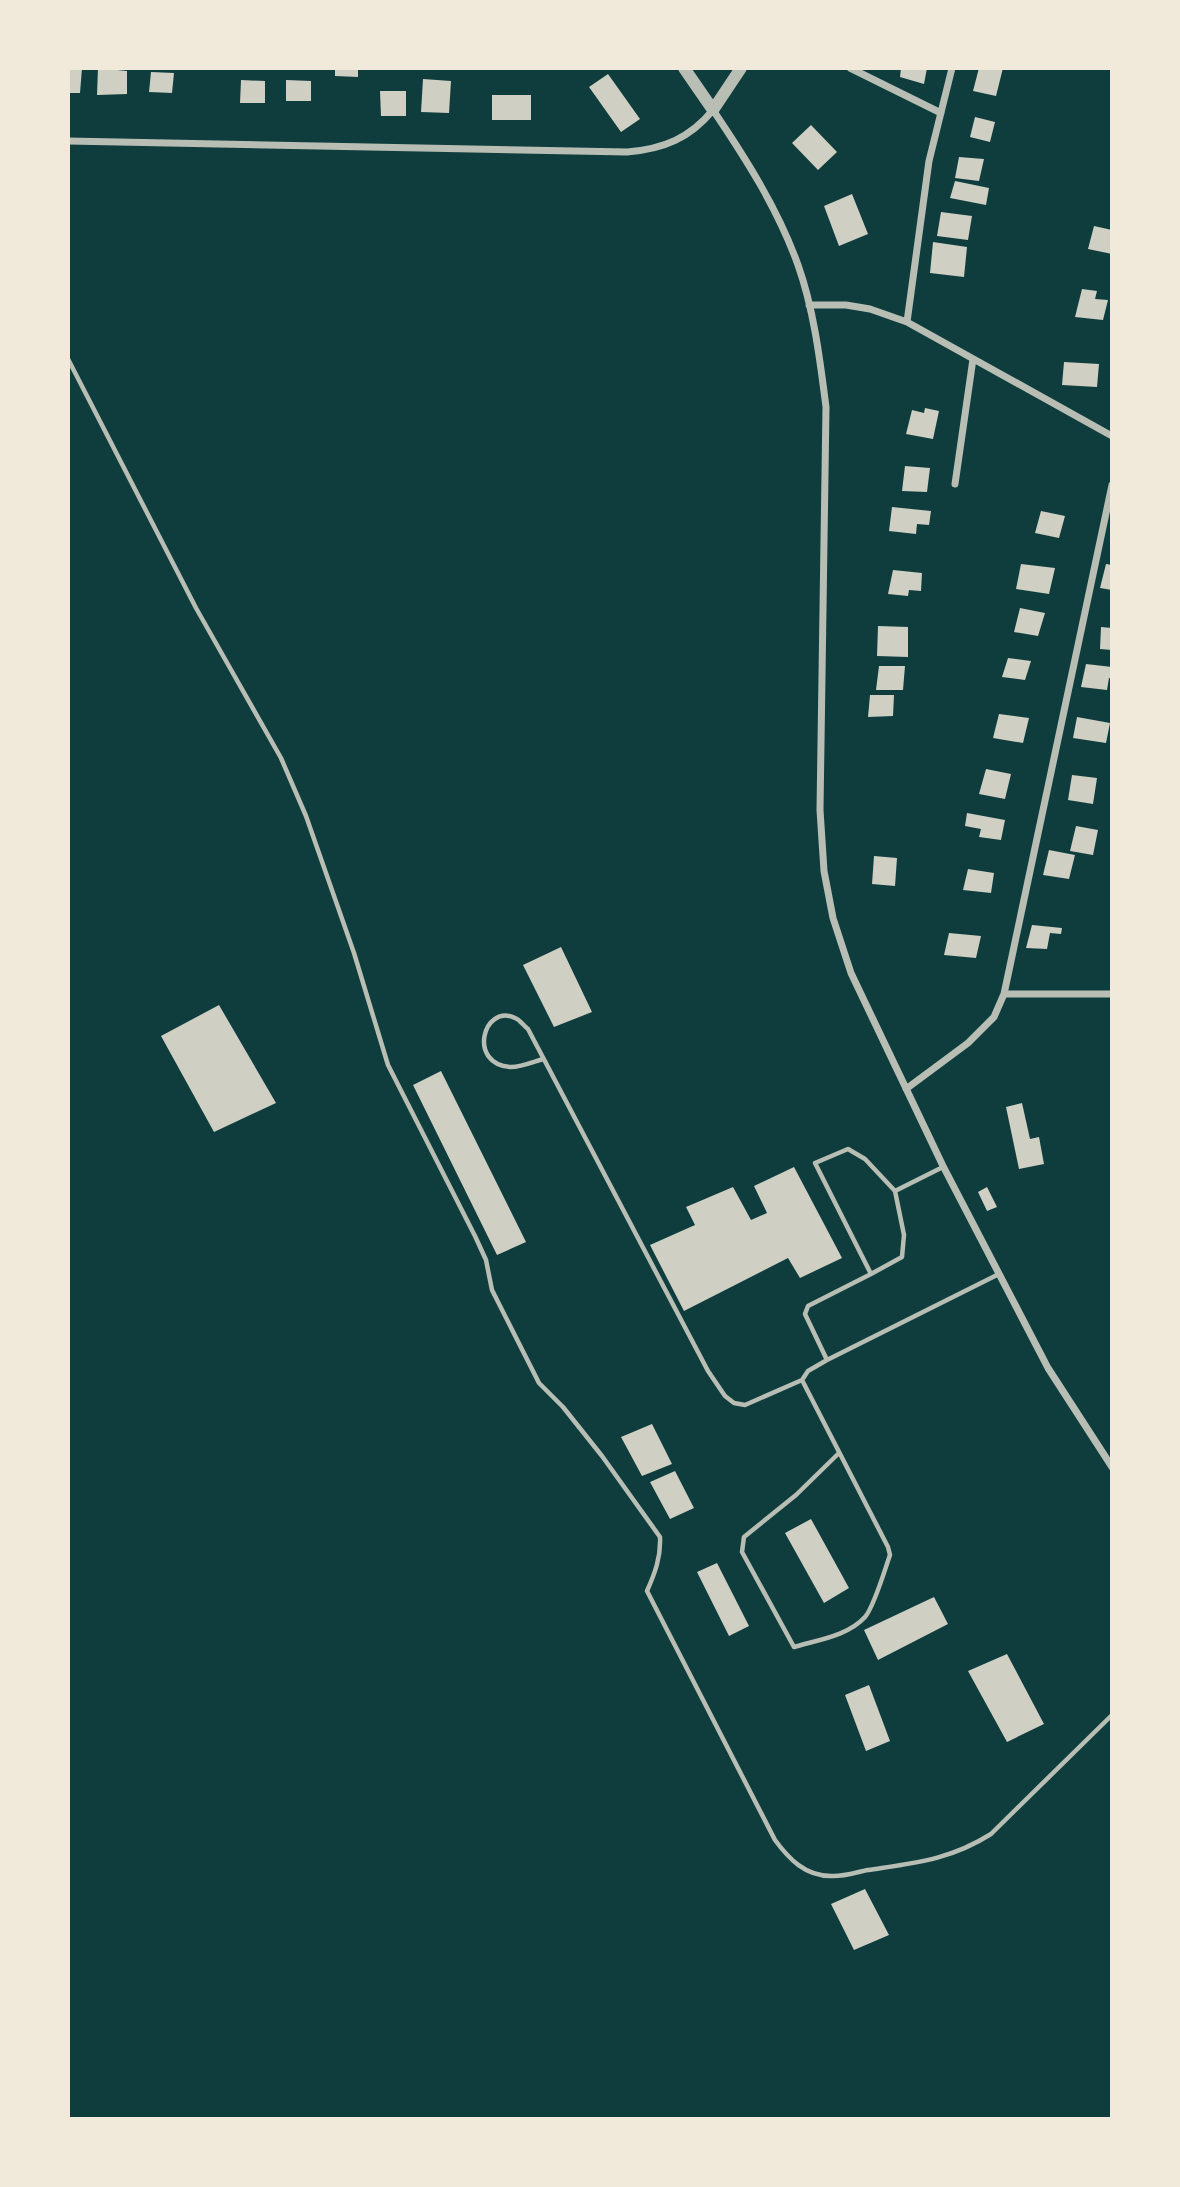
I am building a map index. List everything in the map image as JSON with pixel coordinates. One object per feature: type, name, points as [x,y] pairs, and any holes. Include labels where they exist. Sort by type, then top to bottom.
[{"type":"street","points":[[684,68],[761,184],[783,226],[799,267],[820,361],[826,407],[820,810],[824,871],[833,918],[851,973],[943,1166],[1048,1367],[1112,1467]]},
{"type":"street","points":[[68,141],[627,152],[646,150],[674,142],[694,131],[713,110],[741,68]]},
{"type":"street","points":[[850,68],[941,113]]},
{"type":"street","points":[[907,322],[929,161],[952,68]]},
{"type":"street","points":[[809,305],[846,305],[870,309],[907,322],[1112,436]]},
{"type":"street","points":[[954,484],[973,359]]},
{"type":"street","points":[[906,1089],[968,1043],[993,1017],[1004,994],[1112,485]]},
{"type":"street","points":[[1004,994],[1112,994]]},
{"type":"lane","points":[[68,359],[196,608],[281,758],[306,816],[354,953],[388,1065],[475,1236],[486,1260],[492,1290],[498,1302],[539,1383],[563,1407],[602,1456],[660,1537],[661,1550],[656,1571],[647,1591],[775,1840],[790,1860],[809,1871],[831,1876],[939,1858],[970,1847],[991,1834],[1112,1715]]},
{"type":"lane","points":[[543,1059],[514,1067],[502,1066],[489,1058],[483,1045],[485,1030],[491,1021],[503,1016],[515,1018],[528,1029],[708,1371],[725,1396],[734,1403],[745,1405],[802,1380],[808,1371],[827,1360],[999,1274]]},
{"type":"lane","points":[[827,1360],[805,1314],[808,1306],[871,1274],[902,1257],[904,1234],[895,1191],[865,1159],[848,1149],[815,1163],[871,1274]]},
{"type":"lane","points":[[895,1191],[943,1166]]},
{"type":"lane","points":[[802,1380],[839,1453],[890,1555],[867,1616],[836,1636],[794,1647],[742,1552],[744,1537],[796,1495],[839,1453]]},
{"type":"building","points":[[68,68],[82,68],[80,93],[68,93]]},
{"type":"building","points":[[98,68],[127,71],[127,94],[97,95]]},
{"type":"building","points":[[335,68],[358,68],[358,77],[335,76]]},
{"type":"building","points":[[901,68],[927,68],[924,84],[900,77]]},
{"type":"building","points":[[979,68],[1003,68],[996,96],[973,91]]},
{"type":"building","points":[[151,72],[174,73],[172,93],[149,92]]},
{"type":"building","points":[[608,74],[640,119],[621,132],[589,87]]},
{"type":"building","points":[[423,79],[451,81],[449,113],[421,112]]},
{"type":"building","points":[[241,80],[265,81],[265,103],[240,103]]},
{"type":"building","points":[[286,80],[311,81],[311,101],[286,101]]},
{"type":"building","points":[[380,91],[406,91],[406,116],[381,116]]},
{"type":"building","points":[[492,95],[531,95],[531,120],[492,120]]},
{"type":"building","points":[[975,117],[995,122],[990,142],[970,137]]},
{"type":"building","points":[[811,125],[837,152],[818,170],[792,143]]},
{"type":"building","points":[[959,157],[984,159],[979,181],[955,178]]},
{"type":"building","points":[[955,181],[989,188],[986,205],[950,198]]},
{"type":"building","points":[[852,194],[868,234],[839,246],[824,206]]},
{"type":"building","points":[[941,212],[972,216],[968,240],[937,236]]},
{"type":"building","points":[[1094,226],[1112,230],[1112,254],[1088,249]]},
{"type":"building","points":[[933,242],[967,247],[964,277],[930,273]]},
{"type":"building","points":[[1082,289],[1097,291],[1095,299],[1108,300],[1103,320],[1075,317]]},
{"type":"building","points":[[1064,362],[1099,364],[1097,387],[1062,385]]},
{"type":"building","points":[[925,408],[939,411],[933,439],[906,434],[912,410],[924,413]]},
{"type":"building","points":[[905,466],[930,468],[927,492],[902,491]]},
{"type":"building","points":[[892,507],[931,511],[929,525],[917,524],[916,534],[889,531]]},
{"type":"building","points":[[1041,511],[1065,516],[1059,538],[1035,533]]},
{"type":"building","points":[[1021,564],[1055,568],[1049,594],[1016,589]]},
{"type":"building","points":[[1106,564],[1112,565],[1112,590],[1100,588]]},
{"type":"building","points":[[893,570],[922,573],[921,591],[909,590],[908,596],[888,594]]},
{"type":"building","points":[[1020,608],[1045,613],[1038,636],[1014,632]]},
{"type":"building","points":[[878,626],[908,627],[908,657],[877,656]]},
{"type":"building","points":[[1101,627],[1112,628],[1112,650],[1100,649]]},
{"type":"building","points":[[1008,658],[1031,661],[1025,680],[1002,677]]},
{"type":"building","points":[[1086,664],[1112,667],[1112,679],[1109,678],[1107,690],[1081,687]]},
{"type":"building","points":[[879,666],[905,666],[903,690],[876,690]]},
{"type":"building","points":[[870,695],[894,695],[893,716],[868,717]]},
{"type":"building","points":[[999,714],[1029,718],[1023,743],[993,738]]},
{"type":"building","points":[[1077,717],[1110,723],[1106,743],[1073,738]]},
{"type":"building","points":[[986,769],[1011,774],[1005,799],[979,794]]},
{"type":"building","points":[[1072,775],[1097,778],[1093,804],[1068,800]]},
{"type":"building","points":[[967,813],[1005,820],[1001,840],[979,837],[981,829],[965,826]]},
{"type":"building","points":[[1076,826],[1098,830],[1093,855],[1070,851]]},
{"type":"building","points":[[1049,850],[1075,855],[1069,879],[1043,875]]},
{"type":"building","points":[[874,856],[897,858],[895,886],[872,884]]},
{"type":"building","points":[[968,869],[994,873],[991,893],[963,890]]},
{"type":"building","points":[[1032,925],[1062,928],[1061,934],[1050,933],[1047,949],[1026,948]]},
{"type":"building","points":[[949,933],[981,936],[976,958],[944,955]]},
{"type":"building","points":[[561,947],[592,1012],[554,1027],[523,965]]},
{"type":"building","points":[[219,1005],[276,1103],[214,1132],[161,1036]]},
{"type":"building","points":[[441,1071],[526,1242],[497,1255],[413,1085]]},
{"type":"building","points":[[1022,1103],[1030,1139],[1039,1137],[1044,1164],[1019,1169],[1006,1107]]},
{"type":"building","points":[[794,1167],[842,1258],[800,1278],[788,1258],[684,1311],[650,1245],[695,1225],[686,1207],[733,1187],[751,1220],[767,1213],[754,1186]]},
{"type":"building","points":[[987,1187],[997,1207],[987,1211],[978,1192]]},
{"type":"building","points":[[652,1424],[672,1464],[642,1476],[621,1437]]},
{"type":"building","points":[[675,1471],[694,1508],[670,1519],[650,1482]]},
{"type":"building","points":[[811,1519],[849,1588],[824,1603],[785,1533]]},
{"type":"building","points":[[717,1563],[749,1626],[729,1636],[697,1572]]},
{"type":"building","points":[[934,1597],[948,1624],[878,1660],[864,1630]]},
{"type":"building","points":[[1007,1654],[1044,1724],[1007,1742],[968,1671]]},
{"type":"building","points":[[869,1685],[890,1741],[866,1751],[845,1695]]},
{"type":"building","points":[[865,1889],[889,1935],[854,1950],[831,1904]]}]
